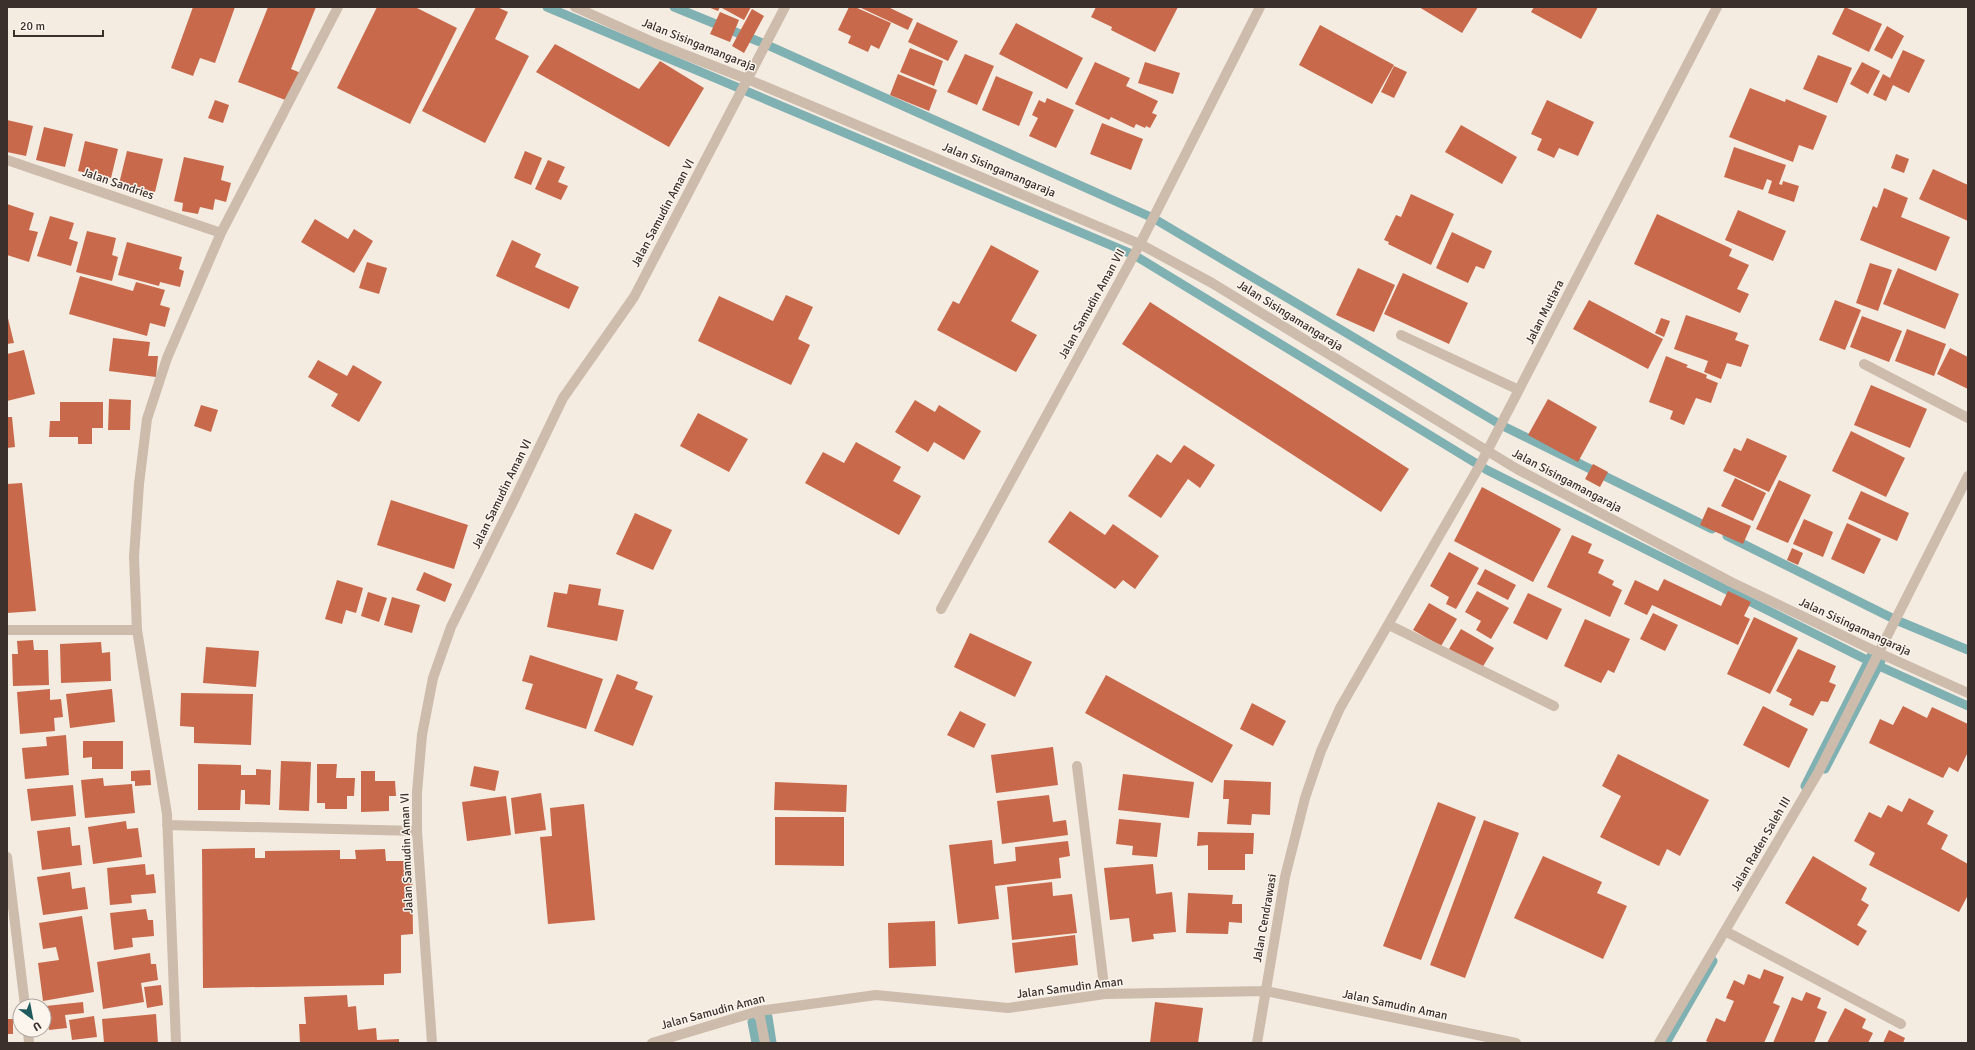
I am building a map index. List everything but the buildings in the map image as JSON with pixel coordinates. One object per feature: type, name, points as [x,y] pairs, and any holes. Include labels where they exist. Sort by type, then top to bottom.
[{"type":"street","points":[[176,1043],[167,814],[137,630],[134,557],[139,484],[147,419],[167,358],[221,233],[338,7]]},
{"type":"street","name":"Jalan Sisingamangaraja","points":[[575,7],[656,43],[747,79],[1140,244],[1176,262],[1240,300],[1487,452],[1730,582],[1879,653],[1968,693]]},
{"type":"street","name":"Jalan Samudin Aman VI","points":[[432,1043],[417,831],[417,792],[422,735],[433,678],[451,627],[563,398],[634,297],[785,7]]},
{"type":"street","name":"Jalan Samudin Aman VII","points":[[941,609],[1140,244],[1260,7]]},
{"type":"street","name":"Jalan Mutiara","points":[[1389,625],[1487,452],[1717,7]]},
{"type":"street","name":"Jalan Sandries","points":[[7,160],[221,233]]},
{"type":"street","points":[[1400,335],[1519,390]]},
{"type":"street","points":[[1864,364],[1968,418]]},
{"type":"street","name":"Jalan Raden Saleh III","points":[[1660,1043],[1819,771],[1968,476]]},
{"type":"street","points":[[1389,625],[1554,706]]},
{"type":"street","name":"Jalan Cendrawasi","points":[[1257,1043],[1285,877],[1305,798],[1321,751],[1340,708],[1389,625]]},
{"type":"street","points":[[7,630],[137,630]]},
{"type":"street","points":[[1077,766],[1105,994]]},
{"type":"street","points":[[167,826],[417,831]]},
{"type":"street","points":[[7,857],[24,998]]},
{"type":"street","points":[[1725,931],[1901,1024]]},
{"type":"street","name":"Jalan Samudin Aman","points":[[652,1043],[759,1011],[876,995],[1008,1008],[1105,994],[1266,992],[1516,1043]]},
{"type":"street","points":[[759,1011],[765,1043]]},
{"type":"waterway","points":[[547,7],[1134,255],[1487,470],[1879,666],[1968,706]]},
{"type":"waterway","points":[[674,7],[765,44],[1153,218],[1501,425],[1712,529]]},
{"type":"waterway","points":[[1727,536],[1896,620],[1968,650]]},
{"type":"waterway","points":[[1805,786],[1871,656]]},
{"type":"waterway","points":[[1825,769],[1881,661]]},
{"type":"waterway","points":[[1666,1043],[1713,961]]},
{"type":"waterway","points":[[768,1017],[772,1043]]},
{"type":"waterway","points":[[752,1022],[756,1043]]}]
